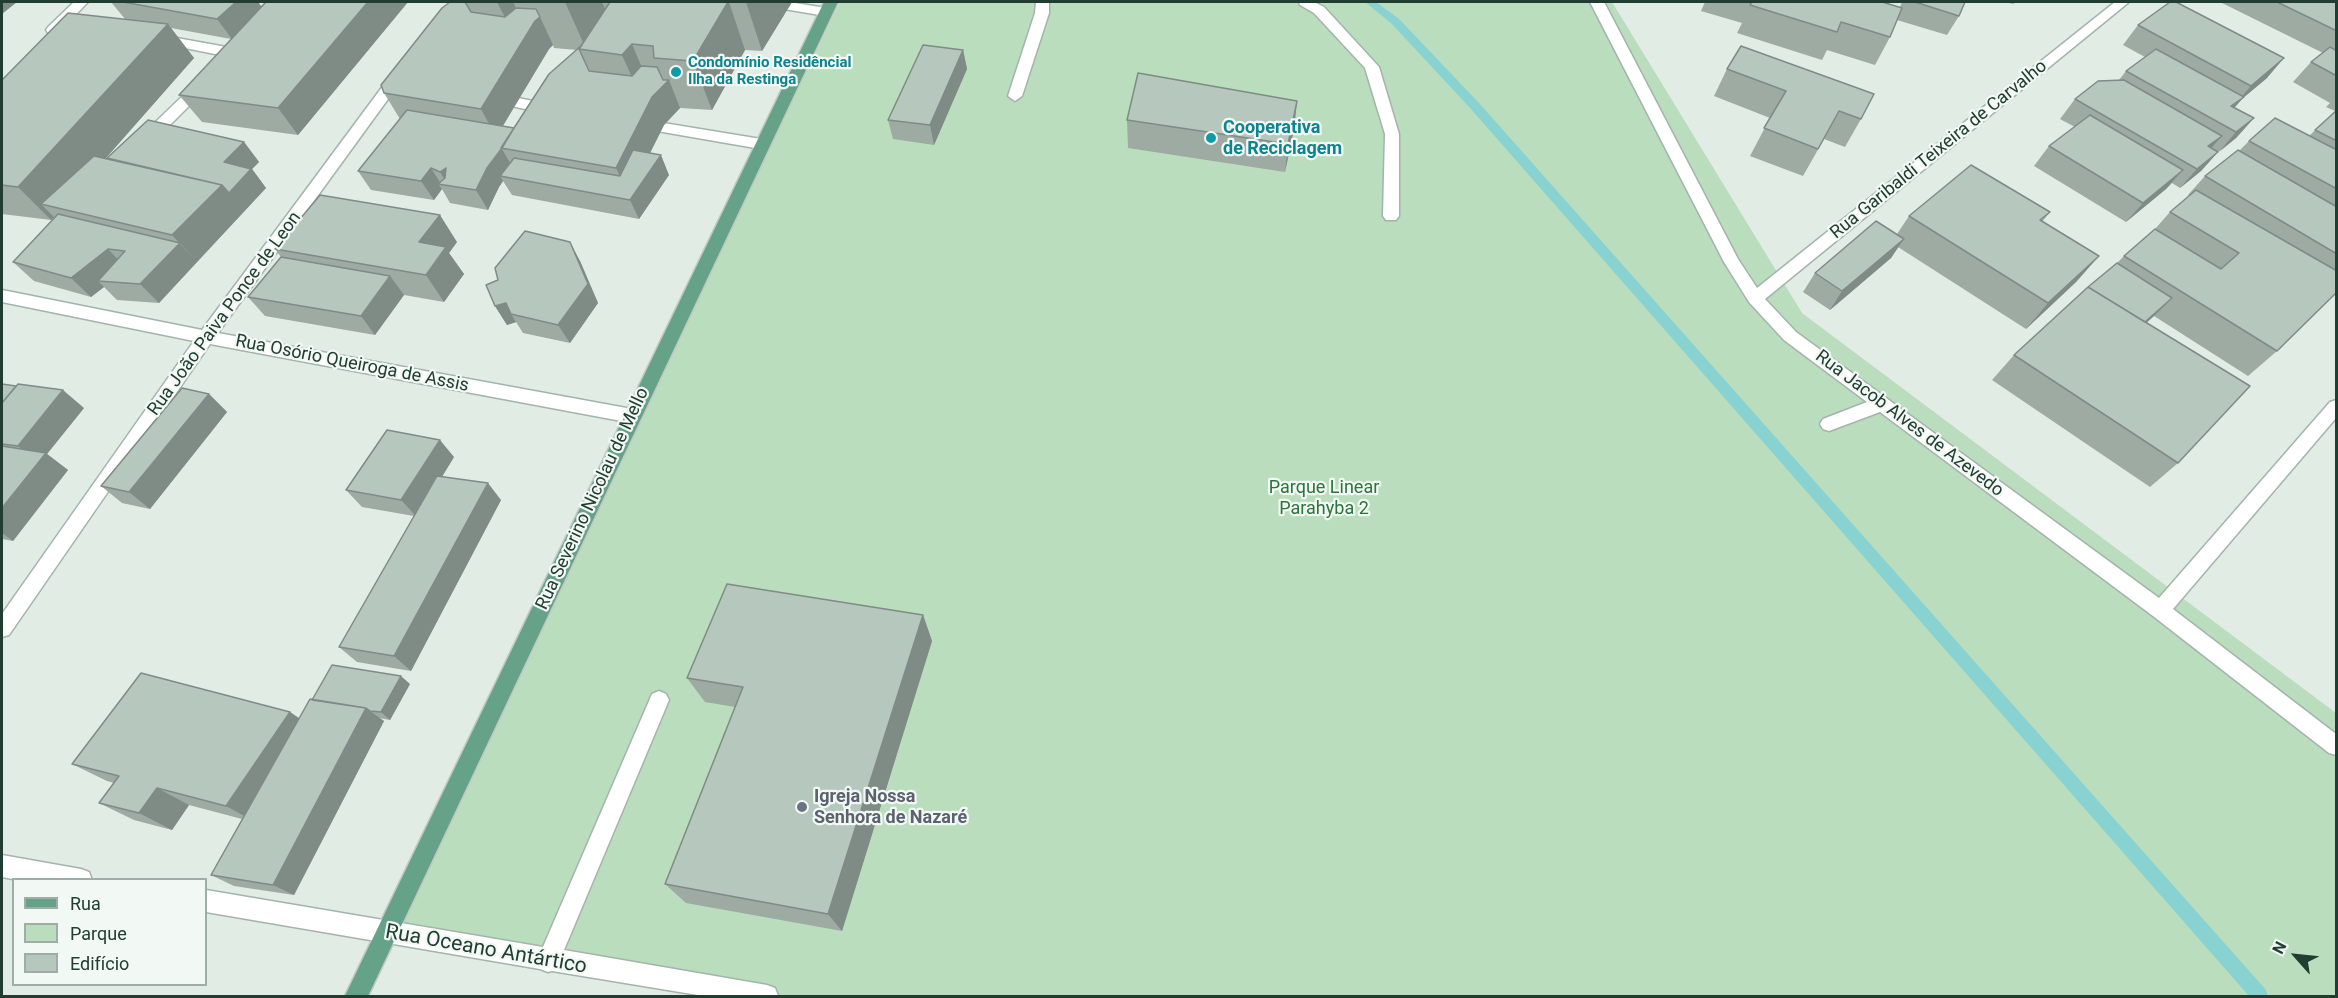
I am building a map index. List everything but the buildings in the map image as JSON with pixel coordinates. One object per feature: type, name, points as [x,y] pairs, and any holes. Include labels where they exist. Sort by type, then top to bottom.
[{"type":"main road","name":"Rua Severino Nicolau de Mello","points":[[356,996],[828,7]]},
{"type":"street","points":[[46,37],[81,2]]},
{"type":"street","points":[[1015,96],[1042,13],[1043,2]]},
{"type":"street","points":[[1305,2],[1319,10],[1372,67],[1392,134],[1391,216]]},
{"type":"street","name":"Rua Jacob Alves de Azevedo","points":[[1597,2],[1732,262],[1755,298],[1790,336],[2160,610],[2337,746]]},
{"type":"street","name":"Rua Garibaldi Teixeira de Carvalho","points":[[1755,298],[2123,2]]},
{"type":"street","points":[[789,6],[828,7]]},
{"type":"street","points":[[61,22],[80,25]]},
{"type":"street","points":[[144,36],[235,53]]},
{"type":"street","points":[[135,151],[250,36]]},
{"type":"street","name":"Rua João Paiva Ponce de Leon","points":[[2,629],[206,338],[410,59]]},
{"type":"street","points":[[480,96],[570,112]]},
{"type":"street","points":[[626,122],[761,144]]},
{"type":"street","name":"Rua Osório Queiroga de Assis","points":[[2,296],[206,338],[632,416]]},
{"type":"street","points":[[1829,424],[1882,404]]},
{"type":"street","points":[[2160,610],[2337,407]]},
{"type":"street","points":[[548,960],[659,700]]},
{"type":"street","points":[[2,866],[75,878]]},
{"type":"street","name":"Rua Oceano Antártico","points":[[207,901],[767,996]]},
{"type":"green space","name":"Parque Linear Parahyba 2","points":[[840,2],[1612,2],[1802,313],[2336,713],[2336,996],[710,996],[389,935]]},
{"type":"waterway","points":[[1370,2],[1395,21],[1475,106],[2260,996]]},
{"type":"place","name":"Condomínio Residêncial Ilha da Restinga","points":[[676,72]]},
{"type":"place","name":"Cooperativa de Reciclagem","points":[[1211,138]]},
{"type":"place","name":"Igreja Nossa Senhora de Nazaré","points":[[802,807]]}]
